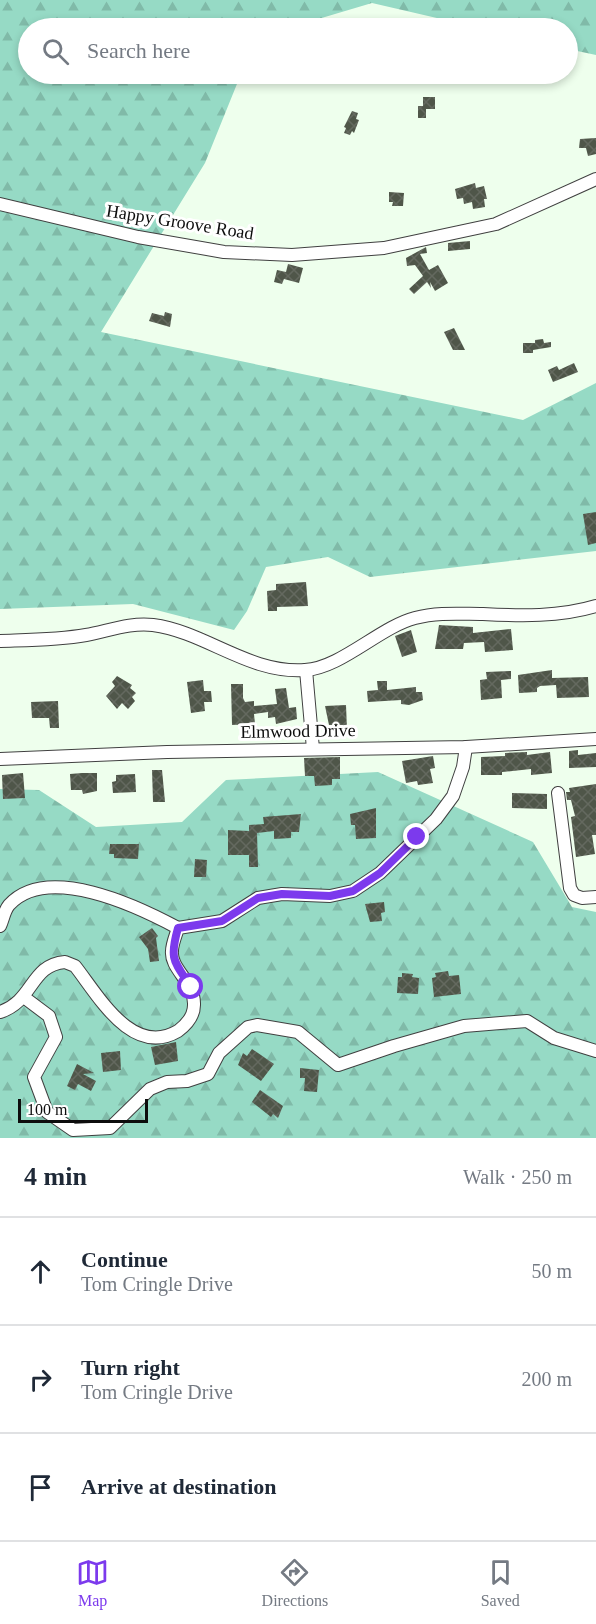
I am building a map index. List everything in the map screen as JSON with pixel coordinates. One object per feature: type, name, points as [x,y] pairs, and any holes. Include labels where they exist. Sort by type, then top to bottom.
[{"type":"street","name":"Happy Groove Road","points":[[0,204],[138,237],[224,252],[292,255],[384,248],[496,224],[596,179]]},
{"type":"street","points":[[0,641],[63,637],[122,626],[150,625],[170,628],[252,662],[306,670],[352,651],[400,623],[415,618],[451,613],[536,615],[596,606]]},
{"type":"street","points":[[306,670],[313,749]]},
{"type":"street","name":"Elmwood Drive","points":[[0,759],[313,749],[466,747],[596,739]]},
{"type":"street","points":[[0,926],[7,907],[18,897],[48,886],[66,887],[121,903],[178,928],[222,921],[258,898],[282,894],[330,896],[353,891],[380,873],[436,819],[453,796],[463,767],[466,747]]},
{"type":"street","points":[[558,793],[570,888],[574,895],[582,898],[596,897]]},
{"type":"street","points":[[0,1012],[25,998],[41,970],[65,962],[75,966],[119,1022],[130,1030],[144,1036],[158,1037],[174,1033],[184,1026],[195,1007],[191,987],[173,961],[171,951],[178,928]]},
{"type":"street","points":[[25,998],[50,1016],[56,1036],[34,1077],[47,1112],[73,1130],[110,1128],[150,1089],[167,1082],[187,1082],[208,1074],[219,1053],[248,1027],[257,1025],[298,1032],[338,1065],[464,1026],[527,1021],[554,1038],[596,1051]]},
{"type":"green space","points":[[0,0],[596,0],[596,55],[578,51],[578,18],[437,18],[372,3],[322,18],[18,18],[18,84],[237,84],[205,163],[101,332],[523,420],[596,383],[596,551],[370,577],[328,557],[266,567],[247,611],[234,630],[133,604],[0,609]]},
{"type":"green space","points":[[378,772],[533,842],[572,907],[596,912],[596,1138],[0,1138],[0,789],[39,790],[96,827],[182,822],[226,780]]},
{"type":"building","points":[[423,97],[435,97],[435,109],[426,109],[426,118],[418,118],[418,106],[423,106]]},
{"type":"building","points":[[352,111],[358,113],[356,119],[359,120],[354,133],[352,131],[350,135],[344,133],[346,128],[344,127]]},
{"type":"building","points":[[596,138],[596,154],[588,156],[586,148],[579,148],[580,139]]},
{"type":"building","points":[[475,183],[476,188],[484,186],[487,199],[484,199],[485,207],[473,209],[472,202],[464,204],[463,198],[457,199],[455,189]]},
{"type":"building","points":[[389,192],[404,193],[403,206],[392,206],[393,202],[389,202]]},
{"type":"building","points":[[470,241],[470,249],[448,251],[448,243]]},
{"type":"building","points":[[426,247],[427,253],[420,254],[429,270],[438,265],[448,283],[435,291],[430,282],[431,288],[427,282],[414,294],[409,289],[423,276],[415,265],[407,266],[406,258]]},
{"type":"building","points":[[288,264],[303,268],[299,283],[284,279],[282,284],[274,282],[277,270],[286,272]]},
{"type":"building","points":[[165,312],[172,314],[170,327],[149,321],[152,313],[164,316]]},
{"type":"building","points":[[454,328],[465,350],[453,350],[444,332]]},
{"type":"building","points":[[543,339],[544,343],[551,342],[551,347],[533,350],[533,353],[523,353],[523,343],[535,343],[535,340]]},
{"type":"building","points":[[574,363],[578,372],[553,382],[548,370],[557,366],[559,370]]},
{"type":"building","points":[[596,512],[596,543],[588,545],[583,514]]},
{"type":"building","points":[[306,582],[308,606],[277,607],[277,611],[268,611],[267,591],[276,590],[276,584]]},
{"type":"building","points":[[439,625],[473,627],[473,633],[511,629],[513,650],[485,652],[484,642],[464,643],[463,649],[435,649]]},
{"type":"building","points":[[411,630],[417,652],[402,657],[395,636]]},
{"type":"building","points":[[552,670],[552,678],[588,677],[589,697],[557,698],[556,685],[540,686],[537,692],[519,693],[518,675]]},
{"type":"building","points":[[511,671],[511,679],[501,680],[502,698],[481,700],[480,680],[487,679],[486,672]]},
{"type":"building","points":[[117,676],[132,685],[130,688],[136,693],[132,697],[135,701],[128,709],[122,703],[117,709],[106,696],[115,686],[112,682]]},
{"type":"building","points":[[203,680],[204,691],[211,691],[212,702],[204,702],[205,711],[191,713],[187,682]]},
{"type":"building","points":[[377,681],[387,681],[387,690],[416,687],[416,692],[422,692],[423,700],[409,705],[401,704],[401,700],[368,702],[367,691],[378,690]]},
{"type":"building","points":[[231,684],[243,684],[245,702],[254,701],[254,706],[277,704],[275,689],[286,688],[289,708],[296,707],[297,719],[276,724],[275,717],[268,718],[268,712],[254,714],[255,724],[232,725]]},
{"type":"building","points":[[58,701],[59,728],[50,728],[49,718],[32,718],[31,702]]},
{"type":"building","points":[[346,705],[347,729],[336,729],[336,725],[329,725],[325,706]]},
{"type":"building","points":[[578,750],[578,755],[596,753],[596,767],[569,768],[569,751]]},
{"type":"building","points":[[527,752],[527,755],[550,752],[552,773],[531,775],[531,769],[502,772],[502,775],[481,775],[481,757]]},
{"type":"building","points":[[433,756],[435,768],[430,769],[433,783],[418,785],[417,781],[406,783],[402,761]]},
{"type":"building","points":[[340,757],[340,779],[332,779],[332,785],[315,786],[314,776],[305,776],[304,758]]},
{"type":"building","points":[[152,770],[162,770],[165,802],[153,802]]},
{"type":"building","points":[[23,773],[25,798],[3,799],[2,775]]},
{"type":"building","points":[[97,773],[97,791],[83,794],[82,790],[71,790],[70,774]]},
{"type":"building","points":[[135,774],[136,792],[113,793],[112,782],[116,781],[116,775]]},
{"type":"building","points":[[596,784],[596,835],[592,835],[595,854],[576,857],[571,817],[575,816],[571,800],[567,800],[566,792],[570,792],[569,788]]},
{"type":"building","points":[[512,793],[547,794],[547,809],[512,808]]},
{"type":"building","points":[[376,808],[376,838],[356,839],[355,825],[351,825],[350,814]]},
{"type":"building","points":[[301,814],[299,832],[291,832],[291,838],[274,839],[274,831],[257,833],[258,867],[249,867],[249,855],[228,855],[228,830],[249,831],[249,825],[264,824],[263,817]]},
{"type":"building","points":[[110,844],[139,844],[138,859],[114,858],[114,854],[109,854]]},
{"type":"building","points":[[195,859],[207,860],[206,877],[194,877]]},
{"type":"building","points":[[384,902],[385,912],[381,913],[382,921],[370,922],[365,904]]},
{"type":"building","points":[[152,928],[158,936],[156,938],[159,961],[150,962],[148,949],[139,937]]},
{"type":"building","points":[[448,971],[449,976],[459,975],[461,994],[434,997],[432,978],[436,977],[435,973]]},
{"type":"building","points":[[402,973],[413,974],[412,977],[419,978],[418,994],[397,993],[398,977],[402,977]]},
{"type":"building","points":[[176,1042],[178,1061],[155,1065],[151,1047]]},
{"type":"building","points":[[252,1049],[274,1064],[261,1081],[238,1065],[243,1053],[247,1056]]},
{"type":"building","points":[[120,1051],[121,1070],[103,1072],[101,1053]]},
{"type":"building","points":[[77,1064],[94,1073],[83,1074],[96,1081],[91,1091],[78,1084],[75,1090],[67,1086]]},
{"type":"building","points":[[300,1068],[319,1070],[317,1092],[304,1091],[305,1078],[300,1078]]},
{"type":"building","points":[[260,1090],[283,1106],[278,1118],[273,1114],[271,1117],[252,1102]]},
{"type":"route","points":[[191,987],[173,961],[171,951],[178,928],[222,921],[258,898],[282,894],[330,896],[353,891],[380,873],[417,837]]}]
